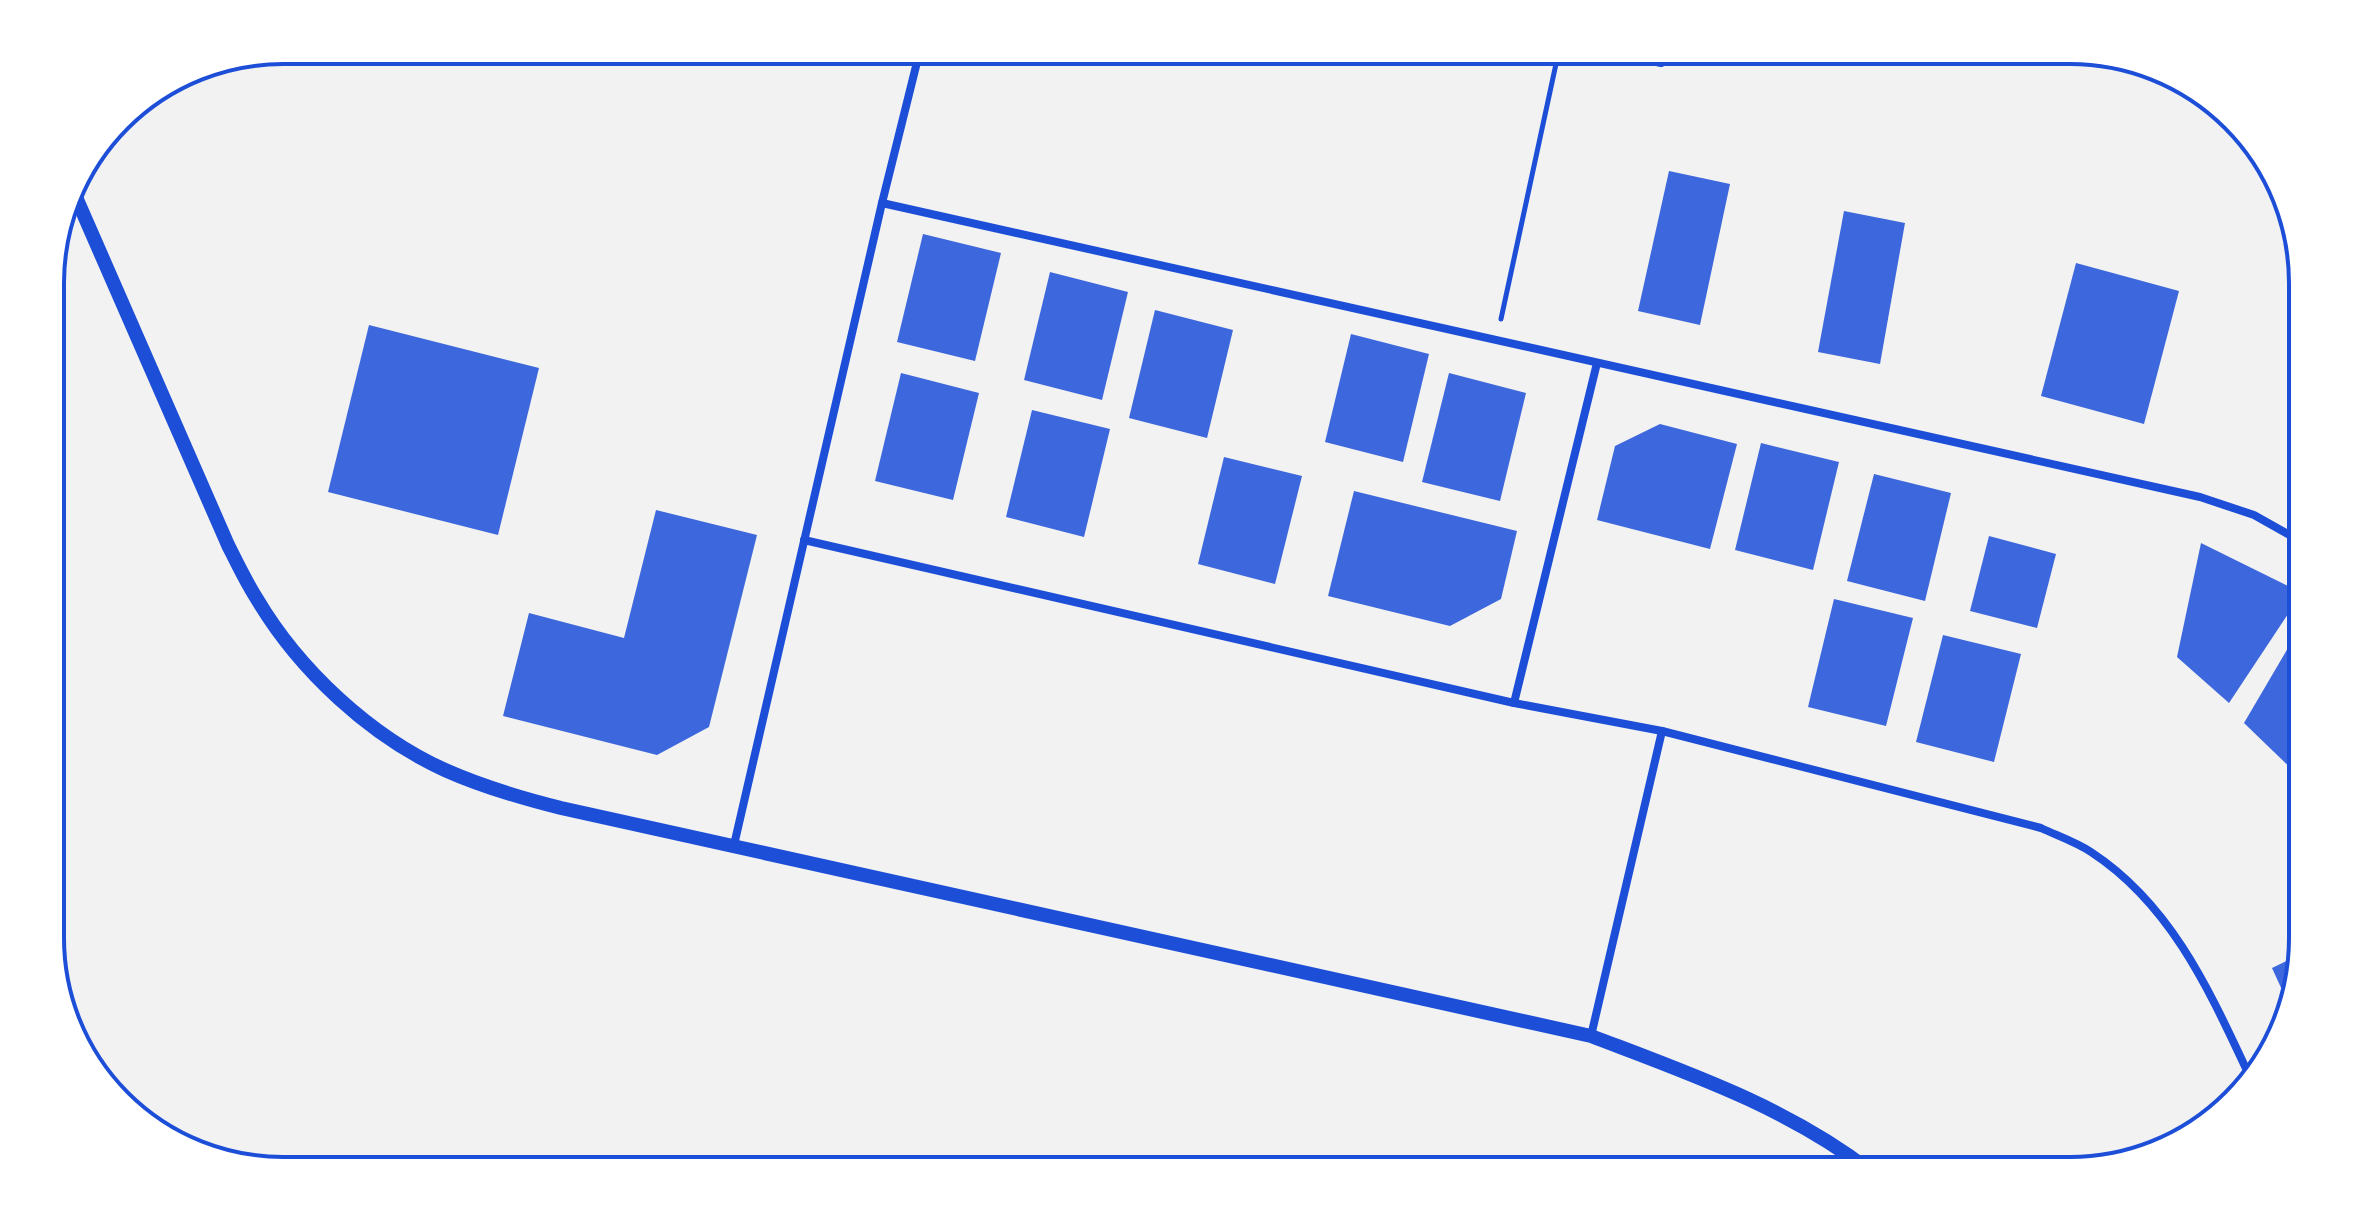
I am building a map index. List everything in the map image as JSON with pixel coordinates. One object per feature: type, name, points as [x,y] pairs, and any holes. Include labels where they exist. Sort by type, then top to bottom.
[{"type":"street","points":[[734,845],[917,64]]},
{"type":"street","points":[[882,203],[2200,497],[2254,515],[2289,535]]},
{"type":"street","points":[[79,204],[228,545],[257,601],[295,652],[338,697],[388,736],[442,769],[500,792],[561,808],[1591,1036],[1711,1082],[1782,1114],[1852,1157]]},
{"type":"street","points":[[1514,703],[1597,363]]},
{"type":"street","points":[[804,540],[1514,703],[1662,731],[2041,828],[2091,852],[2128,882],[2173,930],[2203,978],[2246,1068]]},
{"type":"street","points":[[1591,1036],[1662,731]]},
{"type":"path","points":[[1496,341],[1556,64]]},
{"type":"building","points":[[1669,171],[1730,184],[1700,325],[1638,311]]},
{"type":"building","points":[[1844,211],[1905,223],[1880,364],[1818,352]]},
{"type":"building","points":[[923,234],[1001,253],[975,361],[897,342]]},
{"type":"building","points":[[2076,263],[2179,291],[2144,424],[2041,396]]},
{"type":"building","points":[[1050,272],[1128,292],[1102,400],[1024,380]]},
{"type":"building","points":[[1155,310],[1233,330],[1207,438],[1129,418]]},
{"type":"building","points":[[369,325],[539,368],[498,535],[328,492]]},
{"type":"building","points":[[1351,334],[1429,354],[1403,462],[1325,442]]},
{"type":"building","points":[[901,373],[979,393],[953,500],[875,481]]},
{"type":"building","points":[[1449,373],[1526,393],[1500,501],[1422,482]]},
{"type":"building","points":[[1032,410],[1110,429],[1084,537],[1006,517]]},
{"type":"building","points":[[1660,424],[1737,444],[1710,549],[1597,520],[1615,446]]},
{"type":"building","points":[[1761,443],[1839,462],[1813,570],[1735,550]]},
{"type":"building","points":[[1224,457],[1302,476],[1275,584],[1198,564]]},
{"type":"building","points":[[1874,474],[1951,493],[1925,601],[1847,581]]},
{"type":"building","points":[[1354,491],[1517,531],[1501,599],[1450,626],[1328,596]]},
{"type":"building","points":[[656,510],[757,535],[709,727],[657,755],[503,716],[529,613],[624,638]]},
{"type":"building","points":[[1989,536],[2056,554],[2037,628],[1970,611]]},
{"type":"building","points":[[2201,543],[2289,587],[2289,613],[2229,703],[2177,657]]},
{"type":"building","points":[[1834,599],[1913,618],[1886,726],[1808,707]]},
{"type":"building","points":[[1943,635],[2021,654],[1994,762],[1916,742]]},
{"type":"building","points":[[2289,646],[2289,766],[2244,723]]},
{"type":"building","points":[[2288,960],[2282,990],[2272,968]]}]
